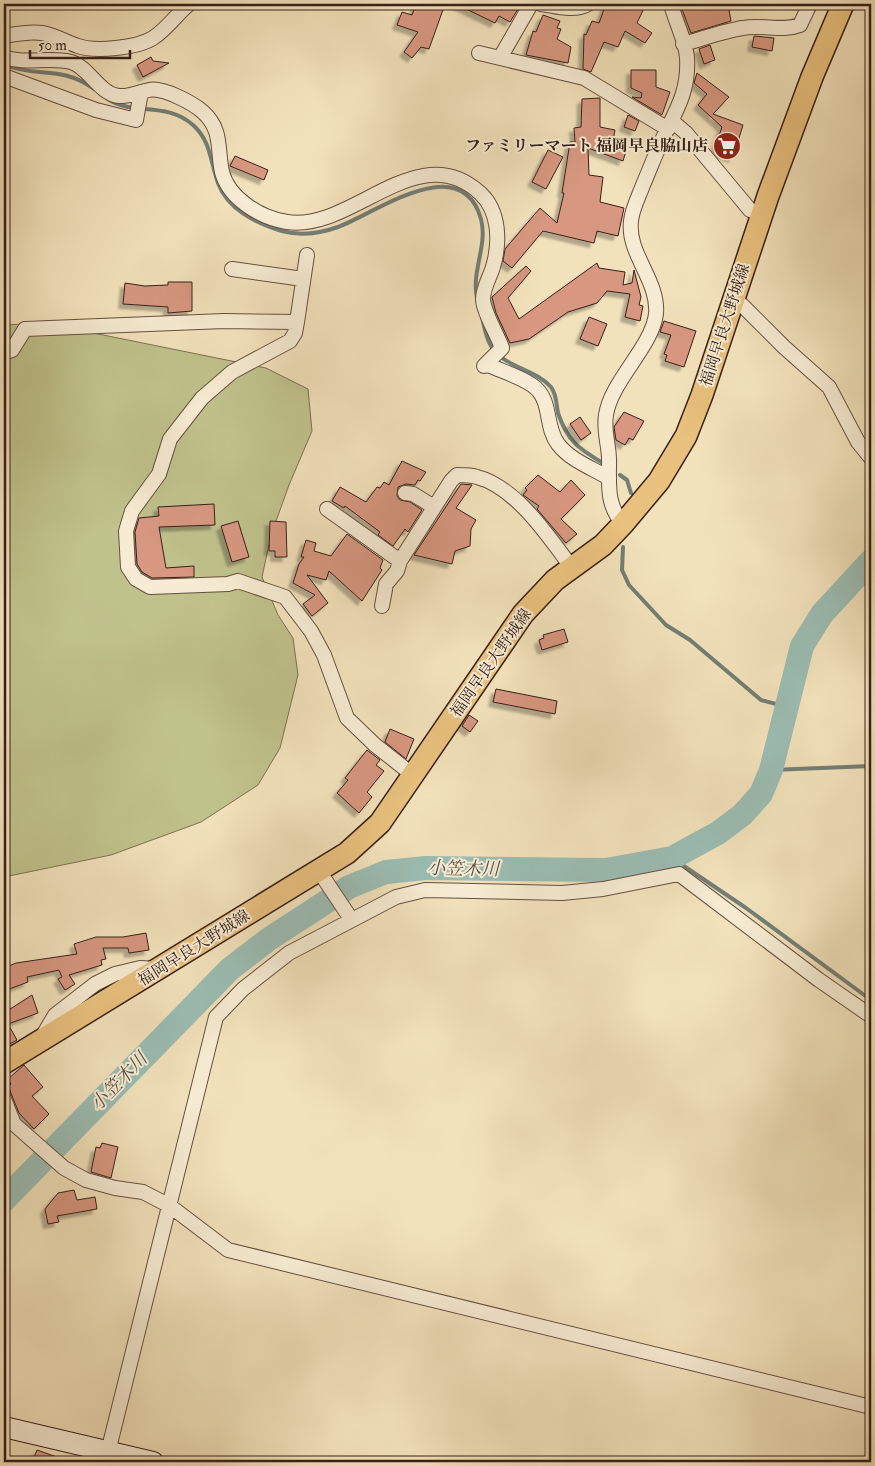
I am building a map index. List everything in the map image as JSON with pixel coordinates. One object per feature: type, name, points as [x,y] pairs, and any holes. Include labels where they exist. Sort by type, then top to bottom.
[{"type":"main road","name":"福岡早良大野城線","points":[[4,1063],[347,853],[380,823],[523,614],[555,580],[604,545],[659,481],[686,436],[761,214],[812,77],[843,4]]},
{"type":"main road","points":[[4,1427],[104,1457],[153,1462]]},
{"type":"street","points":[[4,36],[24,32],[43,33],[80,47],[101,50],[151,40],[164,30],[189,4]]},
{"type":"street","points":[[500,58],[531,4]]},
{"type":"street","points":[[541,4],[565,8],[583,7],[588,4]]},
{"type":"street","points":[[623,524],[613,512],[609,478],[610,459],[605,432],[606,414],[614,395],[652,327],[656,314],[655,299],[630,238],[631,218],[681,102],[687,79],[687,56],[670,4]]},
{"type":"street","points":[[683,44],[742,28],[762,25],[789,29],[800,25],[810,4]]},
{"type":"street","points":[[479,53],[584,78],[686,133],[750,210],[761,214]]},
{"type":"street","points":[[4,57],[26,62],[56,59],[73,62],[106,90],[118,96],[141,95],[151,89],[192,103],[205,114],[214,127],[220,143],[222,170],[226,183],[234,195],[271,218],[289,222],[315,221],[419,175],[454,177],[469,184],[482,194],[491,208],[497,225],[498,245],[483,301],[502,348],[487,363],[533,385],[546,403],[553,435],[558,443],[568,455],[609,478]]},
{"type":"street","points":[[4,76],[119,117],[136,120],[141,95]]},
{"type":"street","points":[[307,255],[295,333],[290,341],[232,372],[202,398],[170,439],[158,474],[132,511],[126,531],[128,567],[136,579],[150,587],[228,584],[238,581],[284,597],[311,631],[324,655],[347,718],[375,745],[413,775]]},
{"type":"street","points":[[232,269],[303,279]]},
{"type":"street","points":[[732,302],[742,305],[828,387],[858,442],[871,458]]},
{"type":"street","points":[[4,353],[12,350],[25,329],[224,321],[297,322]]},
{"type":"street","points":[[382,606],[386,584],[397,571],[400,561],[457,475],[477,476],[490,482],[518,503],[548,536],[572,568]]},
{"type":"street","points":[[404,493],[413,494],[434,507]]},
{"type":"street","points":[[327,509],[400,561]]},
{"type":"street","points":[[319,871],[351,919]]},
{"type":"street","points":[[104,1457],[170,1206],[216,1017],[243,990],[289,953],[396,897],[425,890],[562,893],[603,889],[679,874],[819,980],[871,1016]]},
{"type":"street","points":[[4,1099],[14,1124],[64,1168],[86,1180],[115,1188],[143,1192],[170,1206],[228,1250],[871,1407]]},
{"type":"green space","points":[[44,323],[266,368],[308,389],[312,431],[289,485],[271,535],[262,577],[278,615],[293,638],[298,675],[280,748],[258,785],[201,822],[111,855],[4,877],[4,325]]},
{"type":"building","points":[[416,4],[445,4],[429,49],[421,47],[412,58],[404,52],[418,32],[397,25],[402,12],[412,15]]},
{"type":"building","points":[[456,4],[521,4],[510,22],[499,16],[495,23]]},
{"type":"building","points":[[606,4],[646,4],[637,23],[652,33],[645,43],[625,31],[618,47],[604,42],[591,72],[583,69],[584,34],[586,35],[592,21],[599,23]]},
{"type":"building","points":[[680,4],[728,4],[731,21],[691,33]]},
{"type":"building","points":[[543,15],[560,21],[557,28],[561,29],[557,39],[571,47],[568,63],[526,55],[533,31],[536,32]]},
{"type":"building","points":[[754,36],[774,38],[772,51],[752,47]]},
{"type":"building","points":[[710,45],[715,60],[704,64],[699,49]]},
{"type":"building","points":[[151,57],[153,61],[169,63],[143,77],[137,65]]},
{"type":"building","points":[[631,70],[656,70],[656,87],[670,92],[662,115],[632,97],[641,98],[642,93],[631,88]]},
{"type":"building","points":[[697,73],[729,97],[713,114],[743,125],[733,158],[714,151],[722,127],[698,105],[707,94],[694,83]]},
{"type":"building","points":[[600,98],[600,127],[615,130],[612,146],[626,151],[623,161],[588,148],[589,175],[603,177],[600,202],[624,208],[618,236],[597,231],[594,243],[543,231],[512,268],[503,261],[505,249],[540,208],[557,223],[564,193],[562,193],[570,142],[575,142],[574,128],[581,127],[582,99]]},
{"type":"building","points":[[628,115],[639,121],[635,131],[624,127]]},
{"type":"building","points":[[548,150],[563,157],[546,189],[532,182]]},
{"type":"building","points":[[235,156],[268,170],[264,180],[230,166]]},
{"type":"building","points":[[597,263],[599,268],[625,272],[623,285],[632,283],[634,270],[641,297],[639,305],[643,306],[640,321],[625,317],[630,294],[607,291],[597,303],[568,312],[529,339],[510,343],[496,313],[492,297],[526,266],[531,271],[508,298],[519,319]]},
{"type":"building","points":[[168,282],[192,282],[192,311],[168,313],[168,307],[123,304],[125,283],[145,286],[168,285]]},
{"type":"building","points":[[589,317],[607,324],[598,346],[580,339]]},
{"type":"building","points":[[664,321],[696,331],[684,367],[665,361],[667,355],[664,354],[671,335],[660,332]]},
{"type":"building","points":[[624,412],[644,421],[633,440],[629,438],[625,445],[616,440],[614,427]]},
{"type":"building","points":[[580,417],[591,433],[581,440],[570,424]]},
{"type":"building","points":[[402,461],[426,472],[415,485],[406,484],[398,487],[397,496],[400,500],[410,502],[422,510],[408,532],[405,529],[393,546],[378,535],[380,532],[345,506],[344,508],[332,501],[340,487],[366,502],[377,487],[380,488],[384,482],[389,485]]},
{"type":"building","points":[[538,475],[560,492],[571,480],[585,495],[561,519],[577,534],[566,543],[537,509],[539,506],[523,495],[527,490],[525,488]]},
{"type":"building","points":[[461,484],[472,485],[456,508],[476,520],[471,529],[470,546],[455,551],[452,564],[414,555]]},
{"type":"building","points":[[214,504],[215,525],[159,527],[166,568],[194,566],[194,577],[152,578],[142,572],[137,564],[135,532],[139,518],[159,516],[158,507]]},
{"type":"building","points":[[238,521],[249,557],[232,562],[221,526]]},
{"type":"building","points":[[270,521],[286,522],[287,557],[275,557],[275,551],[269,551]]},
{"type":"building","points":[[347,534],[383,560],[380,568],[382,570],[362,601],[329,571],[326,580],[307,575],[328,603],[312,616],[303,604],[315,595],[293,583],[299,564],[304,557],[301,557],[306,540],[316,543],[314,551],[331,556]]},
{"type":"building","points":[[564,629],[568,642],[542,650],[539,640],[544,638],[543,635]]},
{"type":"building","points":[[496,689],[557,701],[555,714],[493,702]]},
{"type":"building","points":[[469,715],[478,721],[470,732],[462,726]]},
{"type":"building","points":[[390,729],[414,739],[406,759],[385,742]]},
{"type":"building","points":[[367,750],[380,760],[376,765],[384,771],[367,792],[372,797],[359,813],[337,793],[348,780],[345,778]]},
{"type":"building","points":[[146,933],[149,950],[129,953],[128,948],[103,948],[106,959],[101,960],[102,965],[69,975],[75,984],[65,990],[58,979],[62,977],[59,970],[27,977],[28,982],[4,991],[4,968],[16,963],[77,954],[74,944],[96,937],[123,937]]},
{"type":"building","points":[[32,995],[38,1013],[8,1024],[17,1040],[4,1047],[4,1013]]},
{"type":"building","points":[[24,1065],[43,1087],[32,1096],[49,1114],[34,1129],[19,1113],[8,1086],[11,1084],[8,1079]]},
{"type":"building","points":[[102,1143],[118,1147],[111,1178],[91,1172],[96,1147],[100,1148]]},
{"type":"building","points":[[74,1190],[77,1200],[95,1197],[97,1209],[57,1216],[59,1222],[48,1224],[45,1209],[58,1193]]},
{"type":"building","points":[[37,1450],[68,1461],[68,1462],[32,1462]]},
{"type":"waterway","points":[[4,65],[28,71],[60,74],[71,77],[94,89]]},
{"type":"waterway","points":[[108,99],[128,107],[172,113],[193,125],[207,145],[218,183],[229,201],[244,214],[262,224],[289,233],[303,234],[338,227],[416,192],[437,187],[456,189],[471,199],[481,219],[483,229],[476,278],[477,298]]},
{"type":"waterway","points":[[482,317],[485,332],[496,353],[503,359],[537,376],[551,387],[555,396],[558,413],[566,432],[582,449],[606,465]]},
{"type":"waterway","points":[[620,475],[627,480],[631,493]]},
{"type":"waterway","points":[[623,547],[622,570],[629,585],[666,625],[690,640],[761,700],[787,707]]},
{"type":"waterway","name":"小笠木川","points":[[4,1200],[230,969],[269,939],[349,887],[386,872],[426,868],[606,870],[672,858],[718,833],[742,815],[761,794],[771,770],[802,646],[822,614],[871,561]]},
{"type":"waterway","points":[[771,770],[871,766]]},
{"type":"waterway","points":[[672,858],[746,908],[871,1000]]},
{"type":"place","name":"ファミリーマート 福岡早良脇山店","points":[[727,146]]}]
